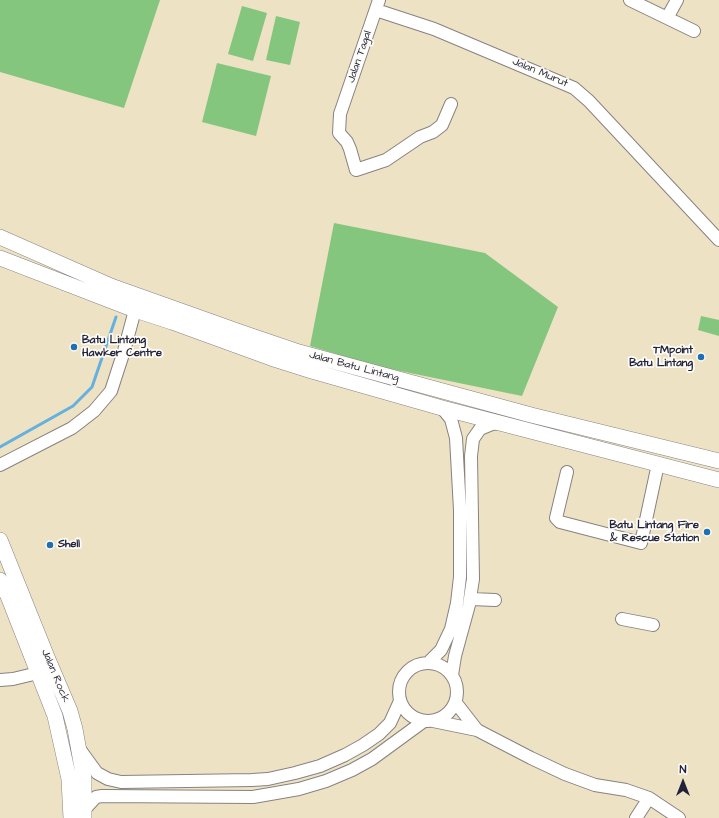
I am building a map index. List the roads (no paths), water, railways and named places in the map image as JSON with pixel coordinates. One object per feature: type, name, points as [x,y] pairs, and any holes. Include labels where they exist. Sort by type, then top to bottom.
[{"type":"main road","name":"Jalan Batu Lintang","points":[[0,237],[111,286],[299,352],[531,415],[719,461]]},
{"type":"main road","name":"Jalan Batu Lintang","points":[[0,258],[135,310],[271,358],[442,408],[719,480]]},
{"type":"main road","name":"Jalan Rock","points":[[0,540],[70,711],[75,729],[84,779],[80,815]]},
{"type":"main road","name":"Jalan Rock","points":[[0,580],[4,597],[38,672],[55,716],[69,779],[80,815]]},
{"type":"street","points":[[630,0],[694,31]]},
{"type":"street","points":[[667,18],[676,0]]},
{"type":"street","name":"Jalan Tagal","points":[[378,5],[340,114],[339,133],[347,142],[356,170],[386,160],[420,137],[434,132],[442,125],[452,104]]},
{"type":"street","name":"Jalan Murut","points":[[378,5],[574,88],[719,240]]},
{"type":"street","points":[[0,465],[72,428],[94,411],[111,391],[135,310]]},
{"type":"street","points":[[428,663],[440,650],[451,629],[457,603],[460,577],[460,510],[456,438],[451,419],[442,408]]},
{"type":"street","points":[[452,675],[456,653],[471,599],[473,579],[471,456],[473,439],[480,429],[499,423]]},
{"type":"street","points":[[567,472],[556,518],[560,522],[641,543],[658,464]]},
{"type":"street","points":[[471,599],[495,600]]},
{"type":"street","points":[[622,619],[653,625]]},
{"type":"street","points":[[80,815],[96,797],[102,796],[253,797],[299,789],[326,781],[352,770],[372,759],[429,721],[443,718],[450,712],[456,703],[458,694],[452,675],[442,666],[428,663],[418,665],[409,670],[402,678],[399,688],[400,701],[403,708],[410,716],[420,720],[429,721],[476,730],[565,774],[595,785],[626,790],[649,798],[679,818]]},
{"type":"street","points":[[0,680],[13,679],[38,672]]},
{"type":"street","points":[[79,749],[97,774],[108,779],[121,782],[252,780],[295,774],[320,766],[345,755],[379,734],[390,723],[400,701]]},
{"type":"street","points":[[456,703],[476,730]]},
{"type":"street","points":[[636,818],[649,798]]},
{"type":"waterway","points":[[0,447],[73,406],[92,387],[116,317]]},
{"type":"place","name":"Batu Lintang Hawker Centre","points":[[74,347]]},
{"type":"place","name":"TMpoint Batu Lintang","points":[[701,357]]},
{"type":"place","name":"Batu Lintang Fire & Rescue Station","points":[[707,532]]},
{"type":"place","name":"Shell","points":[[50,545]]}]
